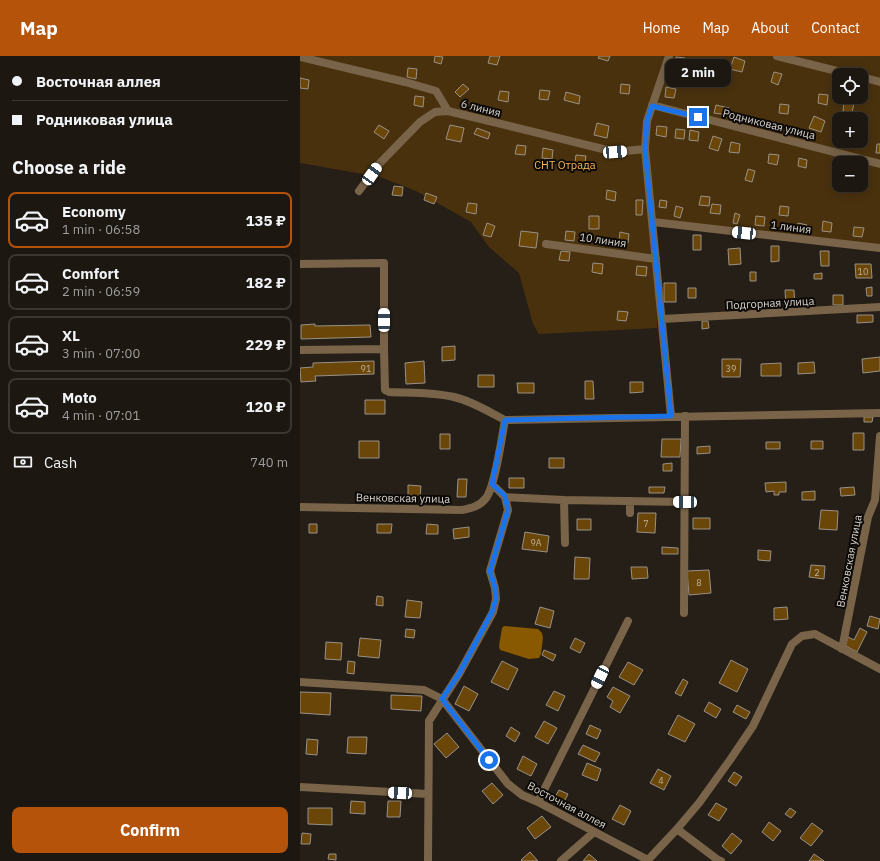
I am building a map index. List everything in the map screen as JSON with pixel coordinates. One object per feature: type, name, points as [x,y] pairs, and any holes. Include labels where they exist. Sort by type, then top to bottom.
[{"type":"street","points":[[669,56],[647,121],[645,149],[671,416]]},
{"type":"street","points":[[777,56],[832,70]]},
{"type":"street","name":"6 линия","points":[[300,57],[406,82],[436,91],[448,111],[615,152],[645,149]]},
{"type":"street","points":[[868,79],[880,82]]},
{"type":"street","name":"Родниковая улица","points":[[652,106],[880,164]]},
{"type":"street","points":[[359,191],[378,165],[420,122],[435,112],[448,111]]},
{"type":"street","name":"1 линия","points":[[652,222],[880,248]]},
{"type":"street","name":"10 линия","points":[[546,244],[656,259]]},
{"type":"street","points":[[300,264],[384,263],[385,390],[389,392],[428,393],[455,397],[476,405],[505,420],[880,413]]},
{"type":"street","name":"Подгорная улица","points":[[662,320],[880,307]]},
{"type":"street","points":[[300,350],[384,349]]},
{"type":"street","points":[[684,613],[685,416]]},
{"type":"street","name":"Венковская улица","points":[[300,507],[462,510],[476,507],[487,497],[492,484],[505,420]]},
{"type":"street","name":"Венковская улица","points":[[842,649],[868,517],[875,500],[880,436]]},
{"type":"street","points":[[428,861],[430,721],[442,699],[459,674],[492,612],[496,599],[495,588],[490,571],[508,510],[505,496],[492,484]]},
{"type":"street","points":[[505,496],[564,500],[685,502]]},
{"type":"street","points":[[564,500],[564,543]]},
{"type":"street","points":[[630,501],[630,513]]},
{"type":"street","points":[[538,802],[628,621]]},
{"type":"street","points":[[648,860],[677,830],[717,778],[752,726],[792,644],[802,636],[815,634],[880,669]]},
{"type":"street","name":"Восточная аллея","points":[[300,682],[424,690],[442,699],[508,784],[522,795],[648,860]]},
{"type":"street","points":[[300,787],[428,794]]},
{"type":"street","points":[[677,830],[721,861]]},
{"type":"street","points":[[561,861],[594,832]]},
{"type":"green space","name":"СНТ Отрада","points":[[300,56],[880,56],[880,251],[656,225],[657,328],[539,334],[533,324],[519,273],[489,247],[471,222],[416,191],[380,177],[300,163]]},
{"type":"shaded area","points":[[504,626],[538,629],[542,633],[543,638],[539,658],[529,659],[500,650],[499,646],[502,628]]},
{"type":"building","points":[[435,56],[443,57],[441,64],[434,62]]},
{"type":"building","points":[[490,56],[500,56],[497,65],[488,63]]},
{"type":"building","points":[[599,56],[610,56],[608,61],[598,58]]},
{"type":"building","points":[[676,57],[685,58],[684,67],[674,66]]},
{"type":"building","points":[[734,57],[745,61],[742,72],[730,69]]},
{"type":"building","points":[[408,68],[417,69],[416,79],[407,77]]},
{"type":"building","points":[[774,72],[782,74],[778,85],[771,82]]},
{"type":"building","points":[[300,78],[309,80],[308,89],[300,88]]},
{"type":"building","points":[[463,84],[469,89],[460,97],[455,92]]},
{"type":"building","points":[[621,84],[630,85],[629,94],[620,93]]},
{"type":"building","points":[[666,87],[676,89],[674,98],[665,97]]},
{"type":"building","points":[[540,90],[550,91],[548,100],[539,99]]},
{"type":"building","points":[[500,91],[509,92],[508,102],[498,100]]},
{"type":"building","points":[[566,92],[580,96],[579,104],[564,100]]},
{"type":"building","points":[[819,94],[828,95],[827,105],[818,103]]},
{"type":"building","points":[[415,96],[424,97],[423,107],[414,105]]},
{"type":"building","points":[[780,104],[789,105],[788,114],[779,113]]},
{"type":"building","points":[[844,104],[854,104],[852,112],[843,111]]},
{"type":"building","points":[[716,105],[729,108],[727,115],[714,113]]},
{"type":"building","points":[[814,116],[825,121],[821,132],[809,128]]},
{"type":"building","points":[[597,123],[609,126],[607,138],[594,135]]},
{"type":"building","points":[[379,125],[389,131],[384,139],[374,132]]},
{"type":"building","points":[[450,125],[464,128],[461,142],[446,139]]},
{"type":"building","points":[[657,126],[667,127],[666,137],[656,135]]},
{"type":"building","points":[[477,128],[490,133],[488,139],[474,134]]},
{"type":"building","points":[[676,129],[685,130],[684,139],[675,138]]},
{"type":"building","points":[[690,130],[699,132],[698,141],[689,140]]},
{"type":"building","points":[[713,136],[722,139],[718,151],[709,148]]},
{"type":"building","points":[[731,142],[740,144],[739,153],[729,152]]},
{"type":"building","points":[[877,144],[880,144],[880,153],[876,153]]},
{"type":"building","points":[[517,145],[526,146],[525,155],[515,154]]},
{"type":"building","points":[[543,148],[553,150],[552,159],[542,158]]},
{"type":"building","points":[[769,154],[779,155],[777,165],[768,163]]},
{"type":"building","points":[[576,155],[586,156],[584,170],[574,169]]},
{"type":"building","points":[[799,158],[807,160],[806,168],[798,166]]},
{"type":"building","points":[[748,169],[755,171],[752,182],[745,180]]},
{"type":"building","points":[[394,186],[403,187],[402,196],[392,195]]},
{"type":"building","points":[[607,190],[616,192],[615,201],[606,199]]},
{"type":"building","points":[[426,193],[437,197],[434,204],[424,200]]},
{"type":"building","points":[[701,196],[710,197],[709,206],[699,205]]},
{"type":"building","points":[[636,200],[643,200],[642,215],[636,215]]},
{"type":"building","points":[[660,200],[667,201],[666,208],[659,207]]},
{"type":"building","points":[[468,203],[477,204],[476,214],[466,212]]},
{"type":"building","points":[[712,204],[721,205],[720,214],[710,213]]},
{"type":"building","points":[[676,206],[683,208],[680,218],[674,216]]},
{"type":"building","points":[[780,206],[789,207],[788,216],[779,215]]},
{"type":"building","points":[[735,213],[740,215],[737,224],[733,223]]},
{"type":"building","points":[[589,216],[599,216],[599,229],[589,229]]},
{"type":"building","points":[[756,216],[765,217],[764,226],[755,225]]},
{"type":"building","points":[[823,221],[832,223],[831,232],[822,231]]},
{"type":"building","points":[[487,223],[495,226],[491,237],[483,235]]},
{"type":"building","points":[[798,223],[807,225],[806,234],[796,233]]},
{"type":"building","points":[[854,227],[864,228],[862,237],[853,236]]},
{"type":"building","points":[[521,231],[538,233],[536,248],[519,246]]},
{"type":"building","points":[[566,231],[575,232],[574,241],[565,240]]},
{"type":"building","points":[[620,232],[629,234],[628,243],[619,242]]},
{"type":"building","points":[[693,235],[701,235],[701,250],[693,250]]},
{"type":"building","points":[[771,246],[779,246],[779,261],[771,262]]},
{"type":"building","points":[[740,248],[741,264],[729,265],[728,249]]},
{"type":"building","points":[[561,251],[570,252],[569,261],[559,260]]},
{"type":"building","points":[[820,251],[829,251],[829,266],[821,266]]},
{"type":"building","points":[[593,263],[603,264],[602,274],[592,272]]},
{"type":"building","points":[[855,264],[871,264],[872,278],[856,278]]},
{"type":"building","points":[[637,266],[647,267],[646,276],[636,275]]},
{"type":"building","points":[[750,272],[756,272],[756,281],[750,281]]},
{"type":"building","points":[[822,273],[822,279],[814,279],[814,274]]},
{"type":"building","points":[[664,283],[676,283],[676,302],[664,302]]},
{"type":"building","points":[[872,287],[872,296],[867,296],[866,288]]},
{"type":"building","points":[[688,288],[696,288],[696,298],[688,298]]},
{"type":"building","points":[[785,290],[794,290],[795,306],[786,307]]},
{"type":"building","points":[[833,295],[843,295],[843,305],[833,305]]},
{"type":"building","points":[[618,311],[628,312],[626,321],[617,320]]},
{"type":"building","points":[[857,315],[873,315],[873,322],[857,323]]},
{"type":"building","points":[[702,321],[708,321],[709,328],[702,329]]},
{"type":"building","points":[[315,324],[315,326],[370,325],[371,337],[301,339],[301,325]]},
{"type":"building","points":[[455,346],[455,360],[442,361],[442,347]]},
{"type":"building","points":[[880,357],[880,371],[863,373],[862,359]]},
{"type":"building","points":[[722,359],[741,359],[740,377],[722,377]]},
{"type":"building","points":[[374,361],[374,374],[315,376],[316,381],[301,382],[300,368],[313,367],[313,363]]},
{"type":"building","points":[[424,361],[425,383],[406,384],[405,363]]},
{"type":"building","points":[[814,362],[815,373],[798,374],[798,363]]},
{"type":"building","points":[[781,363],[781,376],[761,376],[761,364]]},
{"type":"building","points":[[478,375],[494,375],[494,387],[478,387]]},
{"type":"building","points":[[585,381],[593,381],[594,399],[585,399]]},
{"type":"building","points":[[630,382],[643,382],[643,392],[630,393]]},
{"type":"building","points":[[517,383],[534,383],[534,393],[518,393]]},
{"type":"building","points":[[365,400],[385,400],[385,414],[365,414]]},
{"type":"building","points":[[864,417],[873,417],[872,422],[864,422]]},
{"type":"building","points":[[853,433],[864,433],[864,450],[853,450]]},
{"type":"building","points":[[440,434],[450,434],[450,449],[440,449]]},
{"type":"building","points":[[662,439],[681,439],[680,457],[661,457]]},
{"type":"building","points":[[359,441],[379,441],[379,458],[359,458]]},
{"type":"building","points":[[811,441],[823,441],[823,449],[811,449]]},
{"type":"building","points":[[766,442],[780,442],[780,449],[766,449]]},
{"type":"building","points":[[710,446],[710,453],[697,454],[697,447]]},
{"type":"building","points":[[549,458],[564,458],[564,468],[549,468]]},
{"type":"building","points":[[672,463],[672,471],[663,471],[663,464]]},
{"type":"building","points":[[509,478],[524,478],[524,488],[509,488]]},
{"type":"building","points":[[458,479],[467,479],[466,497],[457,497]]},
{"type":"building","points":[[786,482],[786,492],[779,492],[779,495],[774,495],[774,491],[766,492],[765,483]]},
{"type":"building","points":[[408,485],[421,486],[420,496],[408,495]]},
{"type":"building","points":[[649,487],[665,487],[664,493],[649,493]]},
{"type":"building","points":[[854,487],[855,495],[841,496],[840,488]]},
{"type":"building","points":[[815,491],[815,500],[802,500],[802,492]]},
{"type":"building","points":[[821,510],[838,511],[837,530],[819,529]]},
{"type":"building","points":[[638,513],[656,513],[655,533],[637,532]]},
{"type":"building","points":[[693,518],[710,518],[710,529],[693,529]]},
{"type":"building","points":[[577,519],[591,519],[591,530],[577,530]]},
{"type":"building","points":[[309,524],[317,524],[317,533],[309,533]]},
{"type":"building","points":[[377,524],[392,524],[391,533],[377,533]]},
{"type":"building","points":[[427,524],[438,525],[438,534],[426,534]]},
{"type":"building","points":[[469,527],[469,537],[454,539],[453,529]]},
{"type":"building","points":[[525,532],[549,536],[547,552],[522,549]]},
{"type":"building","points":[[662,547],[678,548],[678,554],[662,554]]},
{"type":"building","points":[[758,550],[771,551],[770,561],[758,560]]},
{"type":"building","points":[[575,557],[590,558],[589,579],[574,579]]},
{"type":"building","points":[[811,565],[825,566],[824,579],[809,577]]},
{"type":"building","points":[[631,567],[647,567],[648,578],[632,579]]},
{"type":"building","points":[[709,570],[711,593],[689,595],[687,571]]},
{"type":"building","points":[[377,596],[383,597],[383,606],[376,605]]},
{"type":"building","points":[[407,600],[422,602],[420,618],[405,617]]},
{"type":"building","points":[[540,607],[554,611],[550,628],[535,624]]},
{"type":"building","points":[[787,607],[788,619],[774,620],[774,608]]},
{"type":"building","points":[[870,616],[880,619],[878,629],[867,626]]},
{"type":"building","points":[[860,628],[867,632],[857,652],[844,645],[848,637],[854,640]]},
{"type":"building","points":[[406,629],[415,630],[414,638],[405,637]]},
{"type":"building","points":[[360,638],[381,640],[379,658],[358,656]]},
{"type":"building","points":[[575,638],[585,643],[580,653],[570,648]]},
{"type":"building","points":[[326,642],[342,643],[341,660],[325,659]]},
{"type":"building","points":[[544,650],[556,655],[553,661],[542,655]]},
{"type":"building","points":[[731,660],[748,669],[737,692],[719,683]]},
{"type":"building","points":[[348,661],[355,662],[354,674],[347,673]]},
{"type":"building","points":[[502,661],[518,669],[508,690],[491,682]]},
{"type":"building","points":[[628,662],[643,670],[634,685],[619,677]]},
{"type":"building","points":[[683,679],[688,682],[681,696],[675,693]]},
{"type":"building","points":[[464,686],[478,694],[469,711],[455,704]]},
{"type":"building","points":[[613,687],[630,696],[620,713],[610,707],[613,701],[607,697]]},
{"type":"building","points":[[554,691],[565,696],[558,711],[546,705]]},
{"type":"building","points":[[300,692],[331,693],[330,715],[300,713]]},
{"type":"building","points":[[391,695],[422,696],[421,711],[391,709]]},
{"type":"building","points":[[709,702],[721,709],[716,718],[704,711]]},
{"type":"building","points":[[737,705],[750,712],[746,719],[733,712]]},
{"type":"building","points":[[678,715],[695,724],[685,742],[668,734]]},
{"type":"building","points":[[544,721],[557,728],[548,744],[535,737]]},
{"type":"building","points":[[590,725],[601,730],[597,739],[586,734]]},
{"type":"building","points":[[511,727],[520,733],[515,742],[506,736]]},
{"type":"building","points":[[447,733],[459,747],[446,758],[434,744]]},
{"type":"building","points":[[348,737],[367,737],[366,754],[347,753]]},
{"type":"building","points":[[307,739],[318,740],[317,755],[306,754]]},
{"type":"building","points":[[583,745],[600,753],[595,762],[578,754]]},
{"type":"building","points":[[523,756],[537,764],[531,776],[517,769]]},
{"type":"building","points":[[587,763],[601,769],[597,781],[582,775]]},
{"type":"building","points":[[658,769],[671,776],[664,790],[650,783]]},
{"type":"building","points":[[734,772],[742,777],[736,786],[728,781]]},
{"type":"building","points":[[492,783],[503,795],[493,804],[482,791]]},
{"type":"building","points":[[559,790],[568,794],[563,804],[554,799]]},
{"type":"building","points":[[351,801],[365,802],[365,814],[350,813]]},
{"type":"building","points":[[388,801],[401,801],[400,817],[387,817]]},
{"type":"building","points":[[716,803],[727,809],[719,821],[708,815]]},
{"type":"building","points":[[620,805],[631,811],[624,825],[612,819]]},
{"type":"building","points":[[308,808],[332,808],[332,825],[308,824]]},
{"type":"building","points":[[790,808],[796,812],[791,818],[785,814]]},
{"type":"building","points":[[542,816],[551,827],[535,839],[527,828]]},
{"type":"building","points":[[769,822],[781,831],[773,841],[762,832]]},
{"type":"building","points":[[812,823],[823,831],[811,846],[800,838]]},
{"type":"building","points":[[302,833],[311,834],[310,844],[301,844]]},
{"type":"building","points":[[732,833],[742,841],[731,854],[722,846]]},
{"type":"building","points":[[530,852],[538,861],[521,860]]},
{"type":"building","points":[[329,854],[336,854],[336,860],[328,859]]},
{"type":"building","points":[[589,854],[597,861],[583,861]]},
{"type":"building","points":[[814,854],[824,861],[809,861]]},
{"type":"route","points":[[489,760],[442,699],[459,674],[492,612],[496,599],[495,588],[490,571],[508,510],[505,496],[492,484],[505,420],[671,416],[645,149],[647,121],[652,106],[698,117]]}]
